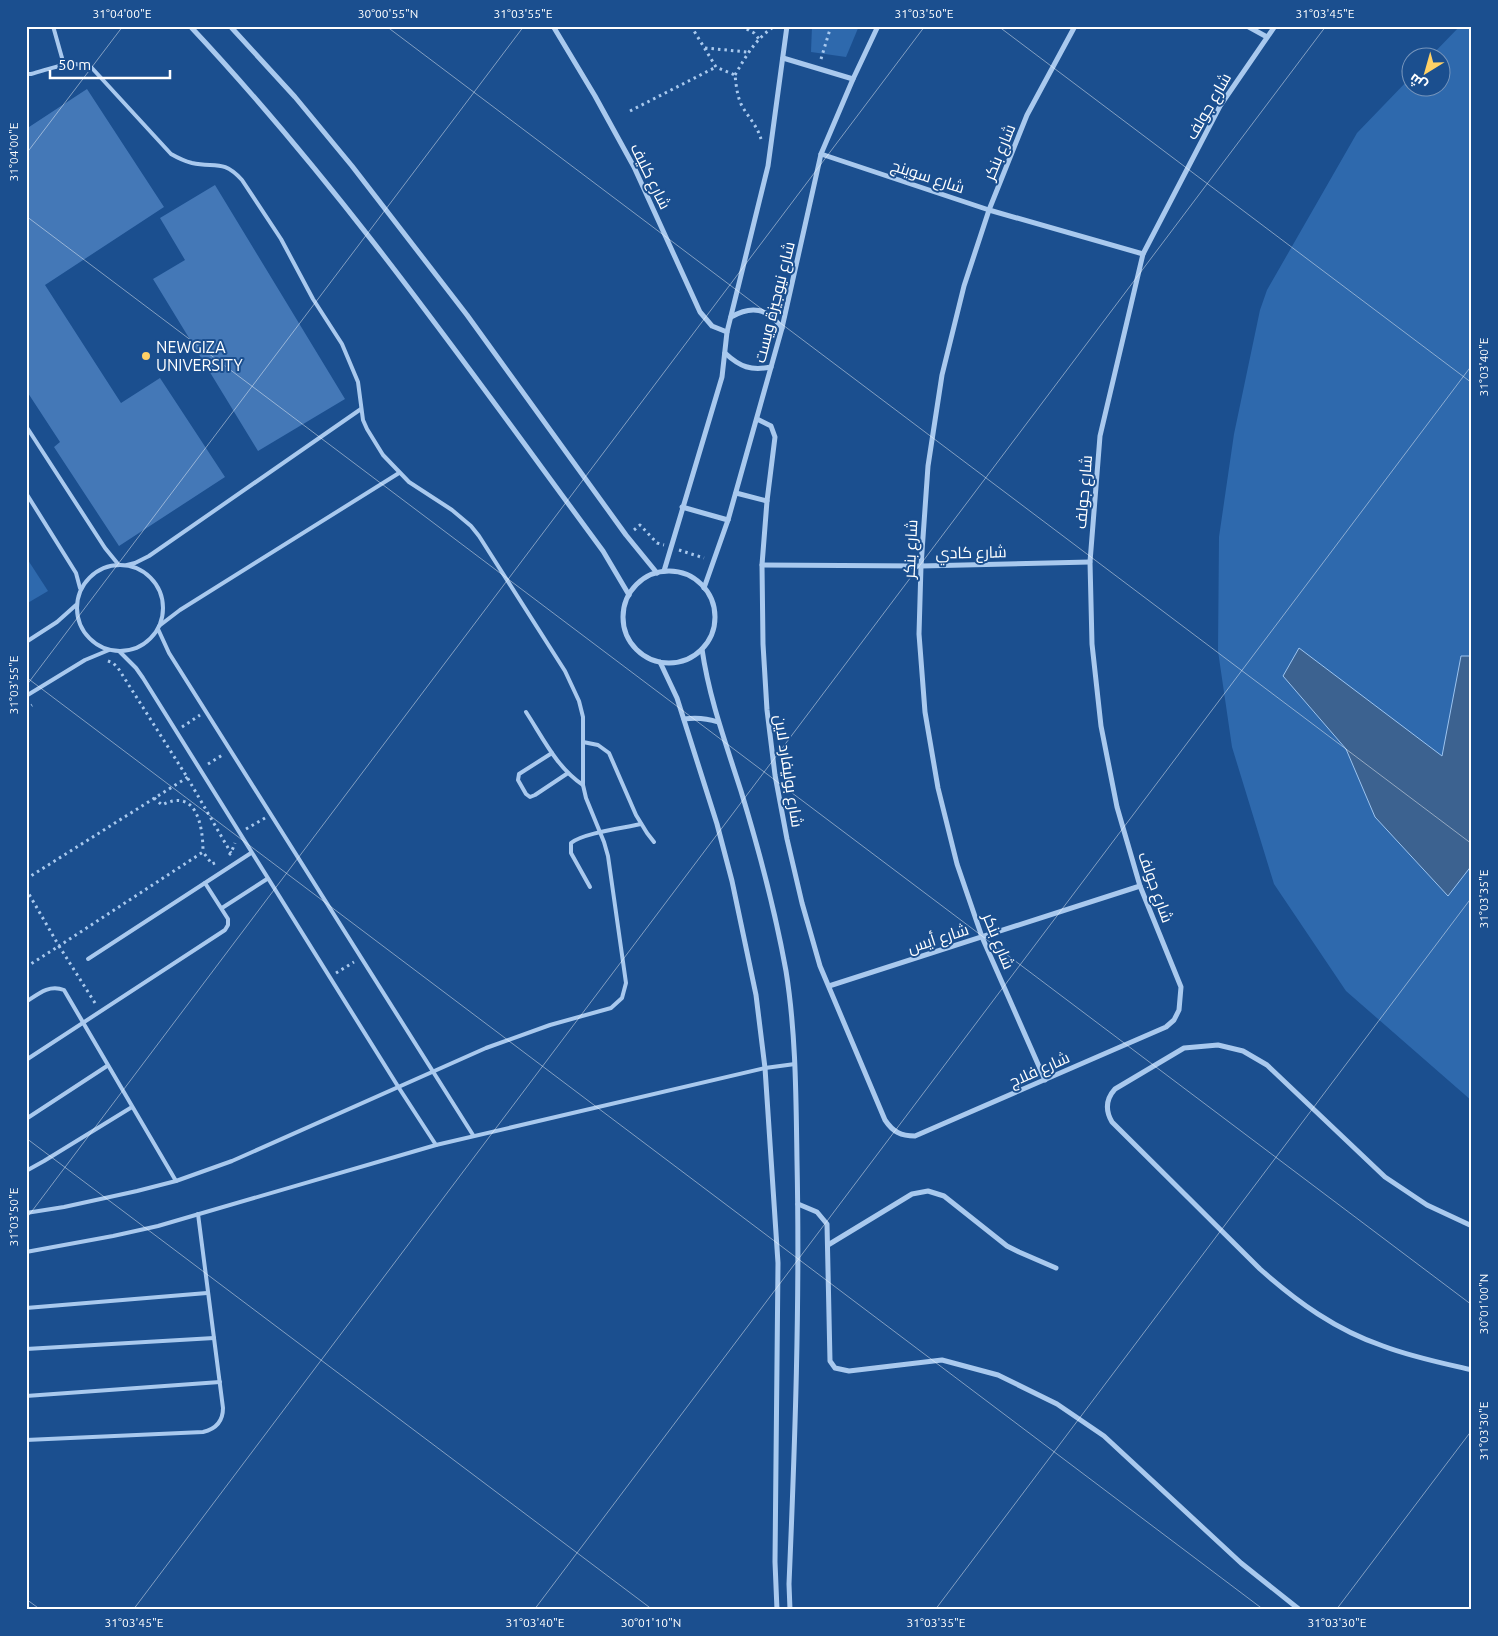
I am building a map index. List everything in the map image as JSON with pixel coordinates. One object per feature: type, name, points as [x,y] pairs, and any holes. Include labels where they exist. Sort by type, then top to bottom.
[{"type":"street","points":[[190,26],[268,112],[376,244],[603,551],[629,595]]},
{"type":"street","points":[[230,26],[295,98],[352,166],[467,315],[626,535],[657,573]]},
{"type":"street","name":"شارع كليف","points":[[552,26],[595,96],[634,167],[700,312],[712,326],[727,332]]},
{"type":"street","points":[[664,572],[718,389],[727,332],[768,166],[786,26]]},
{"type":"street","name":"شارع نيوجيزة ويست","points":[[704,588],[728,520],[782,328],[822,154],[853,79],[878,26]]},
{"type":"street","name":"شارع بنكر","points":[[1045,1080],[982,937],[957,864],[938,788],[928,731],[919,634],[921,566],[928,466],[942,375],[964,286],[989,210],[1027,115],[1075,26]]},
{"type":"street","points":[[1247,26],[1266,37]]},
{"type":"street","name":"شارع جولف","points":[[1181,987],[1140,886],[1117,807],[1101,726],[1092,644],[1090,562],[1100,436],[1143,254],[1220,106],[1275,26]]},
{"type":"street","points":[[783,58],[853,79]]},
{"type":"street","name":"شارع سوينج","points":[[822,154],[989,210],[1143,254]]},
{"type":"street","points":[[731,317],[741,311],[753,309],[765,312],[775,318],[782,328]]},
{"type":"street","points":[[725,353],[734,362],[746,367],[759,369],[771,367]]},
{"type":"street","name":"شارع بوليفارد لاين","points":[[757,419],[771,426],[776,437],[767,501],[762,565],[763,654],[767,710],[775,775],[786,839],[820,966],[885,1120]]},
{"type":"street","points":[[736,493],[767,501]]},
{"type":"street","points":[[682,508],[728,520]]},
{"type":"street","name":"شارع كادي","points":[[762,565],[921,566],[1090,562]]},
{"type":"street","points":[[673,572],[690,577],[704,588],[714,608],[715,619],[711,635],[702,649],[682,661],[660,662],[641,653],[633,645],[624,626],[623,616],[629,595],[636,585],[645,578],[657,573],[673,572]]},
{"type":"street","points":[[702,649],[705,670],[718,722],[748,815],[775,920],[786,972],[795,1064],[798,1204],[798,1357],[789,1584],[790,1610]]},
{"type":"street","points":[[660,662],[674,690],[700,768],[732,881],[756,995],[765,1068],[778,1264],[775,1562],[777,1610]]},
{"type":"street","points":[[684,720],[695,717],[707,718],[718,722]]},
{"type":"street","name":"شارع أيس","points":[[829,986],[1140,886]]},
{"type":"street","name":"شارع فلاج","points":[[885,1120],[890,1128],[897,1133],[915,1136],[1166,1027],[1174,1020],[1179,1010],[1181,987]]},
{"type":"street","points":[[1472,1226],[1427,1205],[1385,1177],[1267,1065],[1243,1051],[1218,1045],[1184,1048],[1115,1088],[1108,1099],[1108,1116],[1116,1126],[1260,1269],[1290,1295],[1331,1322],[1382,1346],[1423,1359],[1472,1370]]},
{"type":"street","points":[[828,1245],[912,1194],[928,1191],[944,1196],[1007,1246],[1056,1268]]},
{"type":"street","points":[[798,1204],[817,1212],[827,1224],[830,1361],[835,1368],[849,1371],[942,1360],[998,1375],[1057,1404],[1104,1436],[1241,1563],[1300,1610]]},
{"type":"lane","points":[[53,26],[64,65]]},
{"type":"lane","points":[[26,74],[73,63],[82,63],[91,67],[171,154],[194,164],[218,165],[227,168],[242,180],[281,239],[313,299],[346,351],[358,382],[363,420],[371,437],[383,455],[399,473],[461,517],[479,536],[573,685],[583,717],[584,784],[590,811],[608,856],[626,983],[622,998],[611,1008],[550,1025],[486,1048],[232,1162],[176,1181],[101,1200],[26,1212]]},
{"type":"lane","points":[[126,565],[149,556],[361,409]]},
{"type":"lane","points":[[26,426],[105,548],[118,564]]},
{"type":"lane","points":[[399,473],[180,610],[159,627],[146,643],[128,650],[110,650],[94,642],[82,630],[76,614],[80,589],[92,574],[100,569],[118,564],[126,565],[145,572],[158,587],[163,606],[159,627],[169,653],[473,1135]]},
{"type":"lane","points":[[26,493],[76,572],[80,589]]},
{"type":"lane","points":[[26,642],[57,622],[76,605]]},
{"type":"lane","points":[[26,696],[80,663],[110,650]]},
{"type":"lane","points":[[119,651],[139,673],[267,879],[436,1144]]},
{"type":"lane","points":[[526,712],[552,753],[568,773],[584,784]]},
{"type":"lane","points":[[584,742],[598,745],[605,749],[612,758],[641,824],[654,842]]},
{"type":"lane","points":[[552,753],[520,774],[518,780],[526,794],[530,797],[568,773]]},
{"type":"lane","points":[[590,887],[571,853],[570,846],[574,841],[641,824]]},
{"type":"lane","points":[[88,959],[251,853]]},
{"type":"lane","points":[[222,908],[267,879]]},
{"type":"lane","points":[[26,1060],[225,930],[228,918],[205,883]]},
{"type":"lane","points":[[26,1002],[50,988],[64,990],[176,1181]]},
{"type":"lane","points":[[26,1252],[113,1236],[198,1214],[436,1144],[765,1068],[795,1064]]},
{"type":"lane","points":[[26,1119],[107,1066]]},
{"type":"lane","points":[[26,1171],[44,1162],[132,1107]]},
{"type":"lane","points":[[26,1440],[209,1430],[218,1424],[223,1414],[220,1382],[198,1214]]},
{"type":"lane","points":[[26,1308],[207,1293]]},
{"type":"lane","points":[[26,1349],[214,1338]]},
{"type":"lane","points":[[26,1396],[220,1382]]},
{"type":"path","points":[[691,26],[716,67],[736,75]]},
{"type":"path","points":[[741,26],[754,33],[759,39]]},
{"type":"path","points":[[768,166],[759,131],[741,104],[736,89],[736,75],[748,52],[765,32],[775,26]]},
{"type":"path","points":[[818,68],[831,26]]},
{"type":"path","points":[[704,48],[748,52]]},
{"type":"path","points":[[630,111],[716,67]]},
{"type":"path","points":[[626,535],[640,525],[657,543],[714,562]]},
{"type":"path","points":[[106,661],[113,663],[118,668],[187,777],[231,853]]},
{"type":"path","points":[[26,709],[34,704]]},
{"type":"path","points":[[175,731],[206,711]]},
{"type":"path","points":[[26,879],[231,750]]},
{"type":"path","points":[[154,798],[162,806],[170,801],[180,800],[193,807],[199,819],[203,836],[203,852],[212,864],[219,861]]},
{"type":"path","points":[[225,857],[231,853],[239,834],[271,814]]},
{"type":"path","points":[[26,967],[203,852]]},
{"type":"path","points":[[26,889],[100,1012]]},
{"type":"path","points":[[329,977],[362,957]]},
{"type":"shaded area","points":[[812,26],[859,26],[846,57],[811,52]]},
{"type":"shaded area","points":[[1460,26],[1472,26],[1472,1101],[1346,991],[1274,884],[1232,747],[1218,651],[1219,537],[1234,434],[1260,310],[1267,290],[1357,133],[1400,88],[1400,98],[1450,98],[1450,48],[1439,48]]},
{"type":"shaded area","points":[[26,557],[48,591],[26,604]]},
{"type":"shaded area","points":[[1299,648],[1442,756],[1461,656],[1472,656],[1472,865],[1448,896],[1375,817],[1346,749],[1283,676]]},
{"type":"building","points":[[87,89],[164,207],[45,285],[121,403],[160,378],[225,477],[119,546],[54,447],[60,442],[26,390],[26,129]]},
{"type":"building","points":[[215,185],[345,399],[258,451],[153,279],[185,260],[160,218]]},
{"type":"place","name":"NEWGIZA UNIVERSITY","points":[[146,356]]}]
